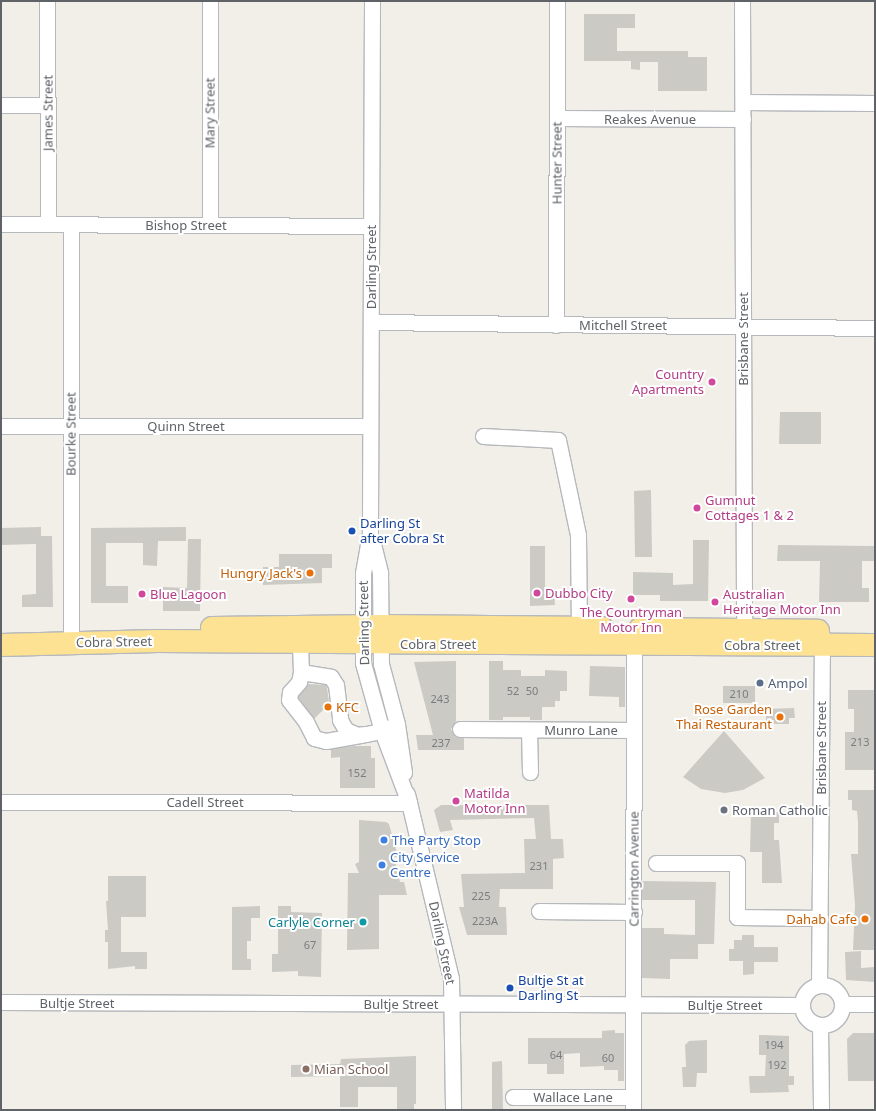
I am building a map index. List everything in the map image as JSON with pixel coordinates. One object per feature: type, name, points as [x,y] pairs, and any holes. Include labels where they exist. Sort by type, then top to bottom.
[{"type":"highway","name":"Cobra Street","points":[[1,629],[71,636],[158,641],[300,644],[372,635]]},
{"type":"highway","name":"Cobra Street","points":[[1,644],[71,636],[634,636],[745,630],[875,645]]},
{"type":"highway","name":"Cobra Street","points":[[634,636],[786,646],[822,638],[875,630]]},
{"type":"street","name":"James Street","points":[[47,1],[48,224]]},
{"type":"street","name":"Mary Street","points":[[210,1],[210,226]]},
{"type":"street","name":"Darling Street","points":[[372,1],[370,533],[380,573],[372,635],[363,663],[382,731],[408,803],[451,978],[453,1110]]},
{"type":"street","name":"Hunter Street","points":[[556,325],[557,1]]},
{"type":"street","name":"Brisbane Street","points":[[742,1],[745,630]]},
{"type":"street","points":[[743,102],[875,103]]},
{"type":"street","points":[[1,105],[48,105]]},
{"type":"street","name":"Reakes Avenue","points":[[557,118],[743,119]]},
{"type":"street","name":"Bishop Street","points":[[1,224],[371,226]]},
{"type":"street","name":"Bourke Street","points":[[71,225],[71,636]]},
{"type":"street","name":"Mitchell Street","points":[[371,322],[875,328]]},
{"type":"street","name":"Quinn Street","points":[[1,426],[370,426]]},
{"type":"street","points":[[483,436],[558,440],[578,535],[579,636]]},
{"type":"street","points":[[745,630],[753,641],[786,646]]},
{"type":"street","name":"Darling Street","points":[[372,635],[397,724],[408,803]]},
{"type":"street","name":"Carrington Avenue","points":[[633,1104],[634,636]]},
{"type":"street","name":"Brisbane Street","points":[[819,985],[822,638]]},
{"type":"street","points":[[300,644],[301,672],[299,682],[290,692],[289,700],[306,722],[314,738],[326,742],[389,729],[390,724],[385,698],[384,678]]},
{"type":"street","points":[[301,672],[331,677],[336,685],[343,726],[351,733],[366,734]]},
{"type":"street","name":"Munro Lane","points":[[460,730],[634,730]]},
{"type":"street","name":"Munro Lane","points":[[529,730],[530,772]]},
{"type":"street","name":"Cadell Street","points":[[1,802],[408,803]]},
{"type":"street","points":[[656,863],[737,863],[737,917],[820,918]]},
{"type":"street","points":[[540,911],[634,912]]},
{"type":"street","points":[[819,985],[832,988],[840,998],[842,1004],[838,1017],[827,1024],[820,1025],[809,1021],[802,1006],[808,990],[819,985]]},
{"type":"street","name":"Bultje Street","points":[[1,1002],[802,1006]]},
{"type":"street","points":[[842,1004],[875,1004]]},
{"type":"street","points":[[820,1025],[821,1110]]},
{"type":"street","name":"Wallace Lane","points":[[512,1097],[551,1103],[633,1104]]},
{"type":"building","points":[[584,14],[635,14],[635,28],[617,28],[617,51],[688,51],[688,57],[707,57],[707,91],[658,91],[658,62],[640,62],[640,70],[631,69],[631,61],[584,61]]},
{"type":"building","points":[[780,412],[821,412],[821,444],[779,444]]},
{"type":"building","points":[[651,490],[652,557],[635,557],[634,491]]},
{"type":"building","points":[[41,527],[41,536],[52,536],[53,607],[22,607],[22,595],[36,594],[36,544],[1,545],[1,528]]},
{"type":"building","points":[[186,527],[186,541],[158,541],[157,566],[143,565],[143,543],[106,543],[106,586],[128,586],[128,603],[91,603],[91,528]]},
{"type":"building","points":[[188,539],[201,539],[200,611],[163,611],[163,587],[187,588]]},
{"type":"building","points":[[693,540],[709,540],[708,601],[660,601],[660,595],[633,595],[633,572],[673,573],[673,585],[693,584]]},
{"type":"building","points":[[778,545],[875,546],[875,561],[862,561],[862,588],[869,588],[869,602],[819,602],[820,561],[777,561]]},
{"type":"building","points":[[530,546],[545,546],[545,591],[554,591],[555,605],[530,606]]},
{"type":"building","points":[[279,554],[332,554],[332,568],[322,568],[322,583],[263,585],[263,567],[279,567]]},
{"type":"building","points":[[456,661],[456,721],[451,729],[455,737],[464,738],[464,750],[418,750],[416,735],[433,735],[414,662]]},
{"type":"building","points":[[489,661],[503,661],[503,670],[521,670],[521,676],[545,676],[545,670],[567,671],[567,691],[560,691],[560,701],[555,701],[555,707],[542,707],[542,720],[530,720],[530,717],[503,717],[503,720],[489,720]]},
{"type":"building","points":[[590,666],[625,667],[625,707],[619,707],[619,697],[589,696]]},
{"type":"building","points":[[308,684],[326,685],[327,688],[330,709],[323,710],[314,719],[298,697]]},
{"type":"building","points":[[723,686],[755,686],[755,703],[723,703]]},
{"type":"building","points":[[848,690],[875,690],[875,770],[845,770],[845,732],[854,732],[854,709],[848,709]]},
{"type":"building","points":[[794,708],[795,718],[789,718],[789,724],[766,724],[766,709]]},
{"type":"building","points":[[724,731],[765,778],[743,790],[725,793],[701,789],[683,777]]},
{"type":"building","points":[[352,746],[371,746],[371,758],[375,758],[375,788],[340,788],[340,757],[331,758],[331,749]]},
{"type":"building","points":[[848,790],[875,790],[875,950],[853,950],[855,905],[851,854],[858,854],[858,822],[857,811],[852,810],[852,800],[848,800]]},
{"type":"building","points":[[441,805],[549,805],[551,839],[563,839],[564,858],[553,859],[553,889],[500,889],[499,907],[506,907],[507,935],[467,935],[459,907],[464,907],[461,874],[525,873],[524,839],[536,839],[534,818],[450,820],[453,830],[440,832],[434,810]]},
{"type":"building","points":[[751,811],[779,812],[779,823],[774,823],[774,840],[779,840],[782,883],[762,883],[762,852],[750,852]]},
{"type":"building","points":[[359,820],[386,822],[389,824],[398,857],[394,857],[400,882],[404,882],[407,895],[379,895],[379,949],[347,950],[348,873],[359,873],[355,864],[359,862]]},
{"type":"building","points":[[108,876],[146,876],[146,917],[121,917],[121,952],[147,952],[147,969],[135,969],[135,966],[108,969],[108,942],[105,942],[105,930],[108,930],[106,901],[108,901]]},
{"type":"building","points":[[642,881],[716,882],[714,944],[698,944],[698,959],[670,959],[670,979],[642,978],[642,928],[664,928],[664,934],[695,935],[695,900],[642,900]]},
{"type":"building","points":[[260,906],[260,918],[251,918],[251,941],[247,941],[247,959],[251,959],[251,970],[232,970],[232,907]]},
{"type":"building","points":[[278,906],[291,906],[291,912],[322,913],[321,977],[298,976],[298,971],[272,972],[272,954],[278,954]]},
{"type":"building","points":[[742,935],[754,935],[754,947],[778,947],[778,962],[754,962],[754,974],[743,975],[743,961],[729,961],[729,949],[734,949],[734,940],[742,940]]},
{"type":"building","points":[[861,951],[861,968],[875,967],[875,982],[846,980],[845,952]]},
{"type":"building","points":[[615,1030],[615,1033],[624,1033],[624,1081],[618,1081],[618,1070],[604,1070],[604,1066],[580,1067],[580,1053],[564,1054],[564,1074],[547,1074],[547,1064],[528,1064],[528,1038],[602,1038],[602,1031]]},
{"type":"building","points":[[853,1033],[875,1033],[875,1081],[848,1081],[847,1039]]},
{"type":"building","points":[[759,1035],[789,1036],[789,1076],[794,1076],[794,1085],[788,1085],[789,1092],[750,1093],[749,1076],[765,1076],[766,1055],[759,1055]]},
{"type":"building","points":[[707,1040],[707,1073],[697,1073],[696,1087],[683,1087],[682,1067],[686,1067],[685,1045],[689,1041]]},
{"type":"building","points":[[416,1056],[416,1104],[414,1104],[414,1110],[397,1110],[397,1087],[358,1087],[358,1107],[340,1107],[340,1076],[291,1077],[291,1065],[340,1064],[341,1059]]},
{"type":"building","points":[[502,1061],[503,1110],[492,1110],[492,1062]]},
{"type":"place","name":"Country Apartments","points":[[712,382]]},
{"type":"place","name":"Gumnut Cottages 1 & 2","points":[[697,508]]},
{"type":"place","name":"Darling St after Cobra St","points":[[352,531]]},
{"type":"place","name":"Hungry Jack's","points":[[310,573]]},
{"type":"place","name":"Dubbo City","points":[[537,593]]},
{"type":"place","name":"Blue Lagoon","points":[[142,594]]},
{"type":"place","name":"The Countryman Motor Inn","points":[[631,599]]},
{"type":"place","name":"Australian Heritage Motor Inn","points":[[715,602]]},
{"type":"place","name":"Ampol","points":[[760,683]]},
{"type":"place","name":"KFC","points":[[328,707]]},
{"type":"place","name":"Rose Garden Thai Restaurant","points":[[780,717]]},
{"type":"place","name":"Matilda Motor Inn","points":[[456,801]]},
{"type":"place","name":"Roman Catholic","points":[[724,810]]},
{"type":"place","name":"The Party Stop","points":[[384,840]]},
{"type":"place","name":"City Service Centre","points":[[382,865]]},
{"type":"place","name":"Dahab Cafe","points":[[865,919]]},
{"type":"place","name":"Carlyle Corner","points":[[363,922]]},
{"type":"place","name":"Bultje St at Darling St","points":[[510,988]]},
{"type":"place","name":"Mian School","points":[[306,1069]]}]
